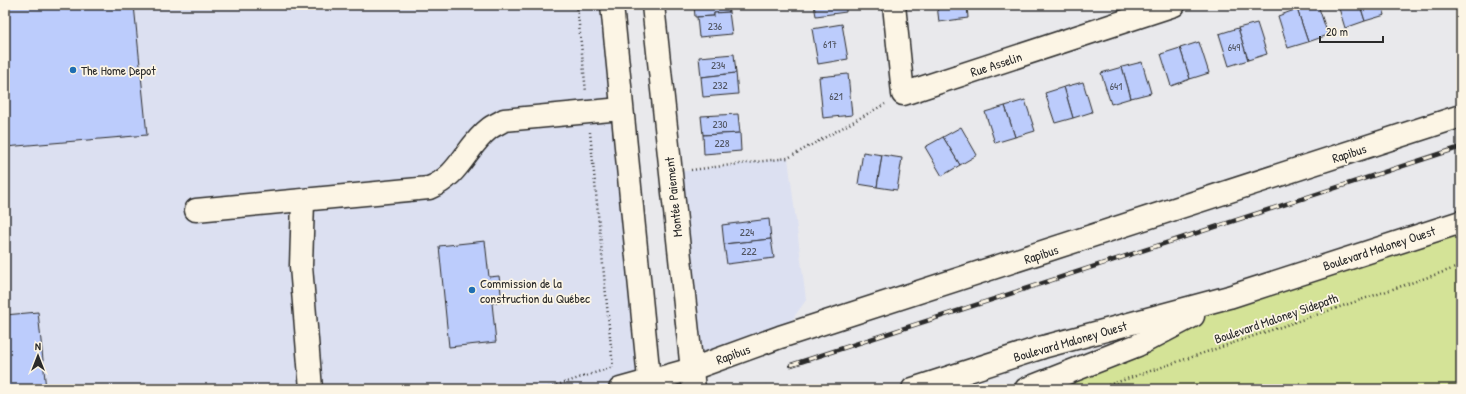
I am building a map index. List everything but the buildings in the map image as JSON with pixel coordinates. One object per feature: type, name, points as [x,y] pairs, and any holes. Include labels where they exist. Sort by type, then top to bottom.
[{"type":"main road","points":[[612,5],[649,384]]},
{"type":"main road","name":"Montée Paiement","points":[[653,5],[693,379]]},
{"type":"main road","points":[[894,5],[903,94]]},
{"type":"main road","name":"Rue Asselin","points":[[903,94],[1174,5]]},
{"type":"main road","points":[[196,210],[429,188],[442,183],[480,138],[490,128],[504,120],[621,109]]},
{"type":"main road","name":"Rapibus","points":[[620,389],[693,379],[780,337],[1461,116]]},
{"type":"main road","points":[[303,201],[301,266],[311,389]]},
{"type":"main road","name":"Boulevard Maloney Ouest","points":[[913,389],[1043,347],[1229,297],[1461,222]]},
{"type":"main road","name":"Boulevard Maloney Ouest","points":[[1026,389],[1138,345],[1229,297]]},
{"type":"path","points":[[577,5],[613,367]]},
{"type":"path","points":[[670,173],[788,158],[903,94]]},
{"type":"path","name":"Boulevard Maloney Sidepath","points":[[1097,389],[1461,266]]},
{"type":"path","points":[[545,389],[619,366]]},
{"type":"shaded area","points":[[5,5],[612,5],[648,380],[620,389],[5,389]]},
{"type":"shaded area","points":[[788,158],[806,300],[780,337],[692,369],[670,173]]},
{"type":"green space","points":[[1461,222],[1461,389],[1026,389],[1229,297]]},
{"type":"railway","points":[[791,365],[1461,147]]},
{"type":"place","name":"The Home Depot","points":[[73,70]]},
{"type":"place","name":"Commission de la construction du Québec","points":[[472,290]]}]
